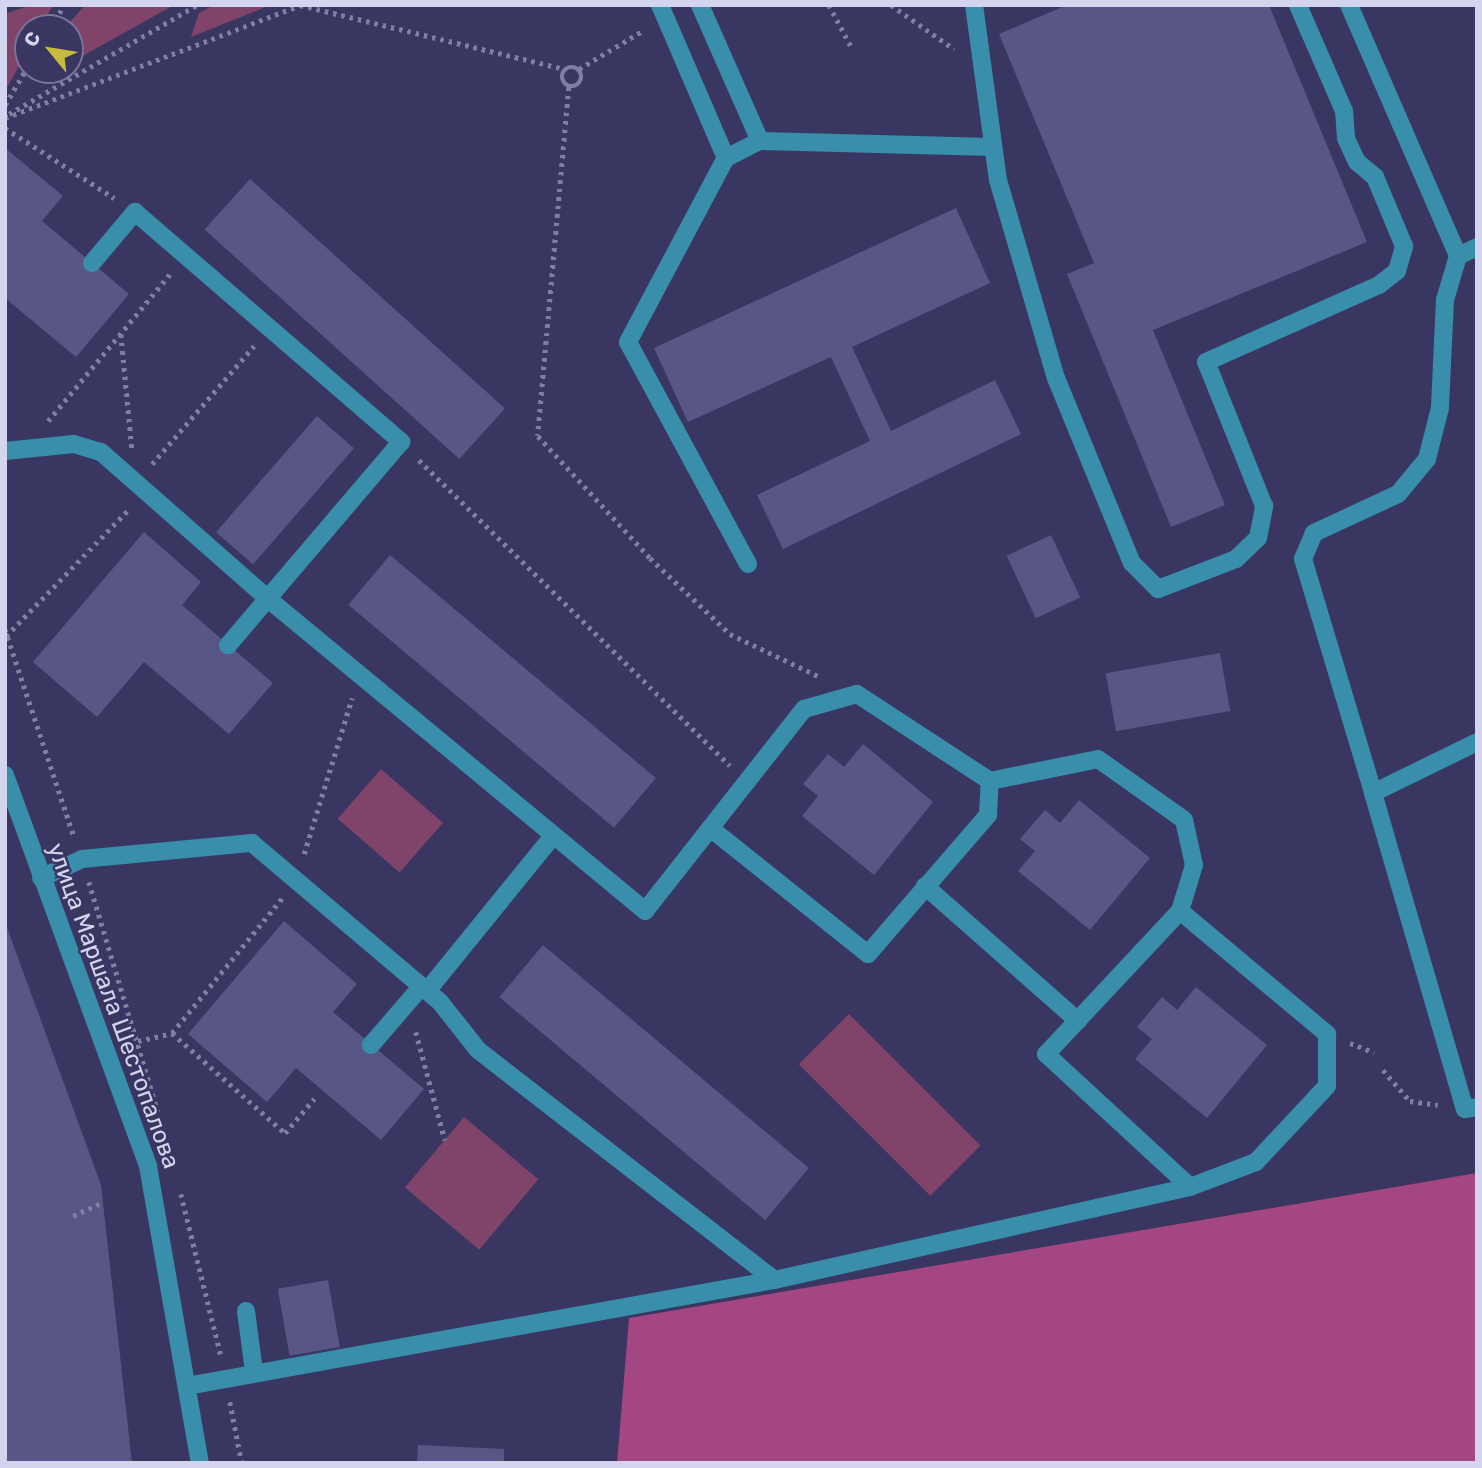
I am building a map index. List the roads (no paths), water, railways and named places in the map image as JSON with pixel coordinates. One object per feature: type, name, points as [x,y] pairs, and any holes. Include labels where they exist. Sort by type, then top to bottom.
[{"type":"street","points":[[660,5],[726,158]]},
{"type":"street","points":[[700,5],[760,141]]},
{"type":"street","points":[[974,5],[991,146],[1056,378],[1132,563],[1158,589],[1236,559],[1258,538],[1264,506],[1206,362],[1379,285],[1397,271],[1404,246],[1375,177],[1357,162],[1346,138],[1344,111],[1298,5]]},
{"type":"street","points":[[1349,5],[1458,256],[1445,300],[1440,408],[1427,459],[1398,494],[1314,533],[1303,559],[1471,1109]]},
{"type":"street","points":[[748,564],[628,342],[726,158],[760,141],[991,146]]},
{"type":"street","points":[[92,263],[135,212],[271,326],[401,442],[228,645]]},
{"type":"street","points":[[1458,256],[1477,247]]},
{"type":"street","points":[[5,451],[74,444],[101,452],[267,598],[552,837],[645,911],[804,709],[857,694],[990,781],[1098,759],[1184,820],[1194,865],[1180,911],[1045,1054],[1189,1186]]},
{"type":"street","points":[[1373,793],[1477,742]]},
{"type":"street","name":"улица Маршала Шестопалова","points":[[5,775],[148,1166],[200,1463]]},
{"type":"street","points":[[710,828],[868,954],[988,815],[990,781]]},
{"type":"street","points":[[371,1045],[408,1002],[424,989],[552,837]]},
{"type":"street","points":[[41,878],[82,859],[252,843],[424,989],[478,1050],[774,1280]]},
{"type":"street","points":[[925,886],[1077,1021]]},
{"type":"street","points":[[187,1386],[225,1377],[774,1280],[1189,1186],[1256,1162],[1327,1086],[1327,1034],[1180,911]]},
{"type":"street","points":[[246,1311],[254,1372]]}]
